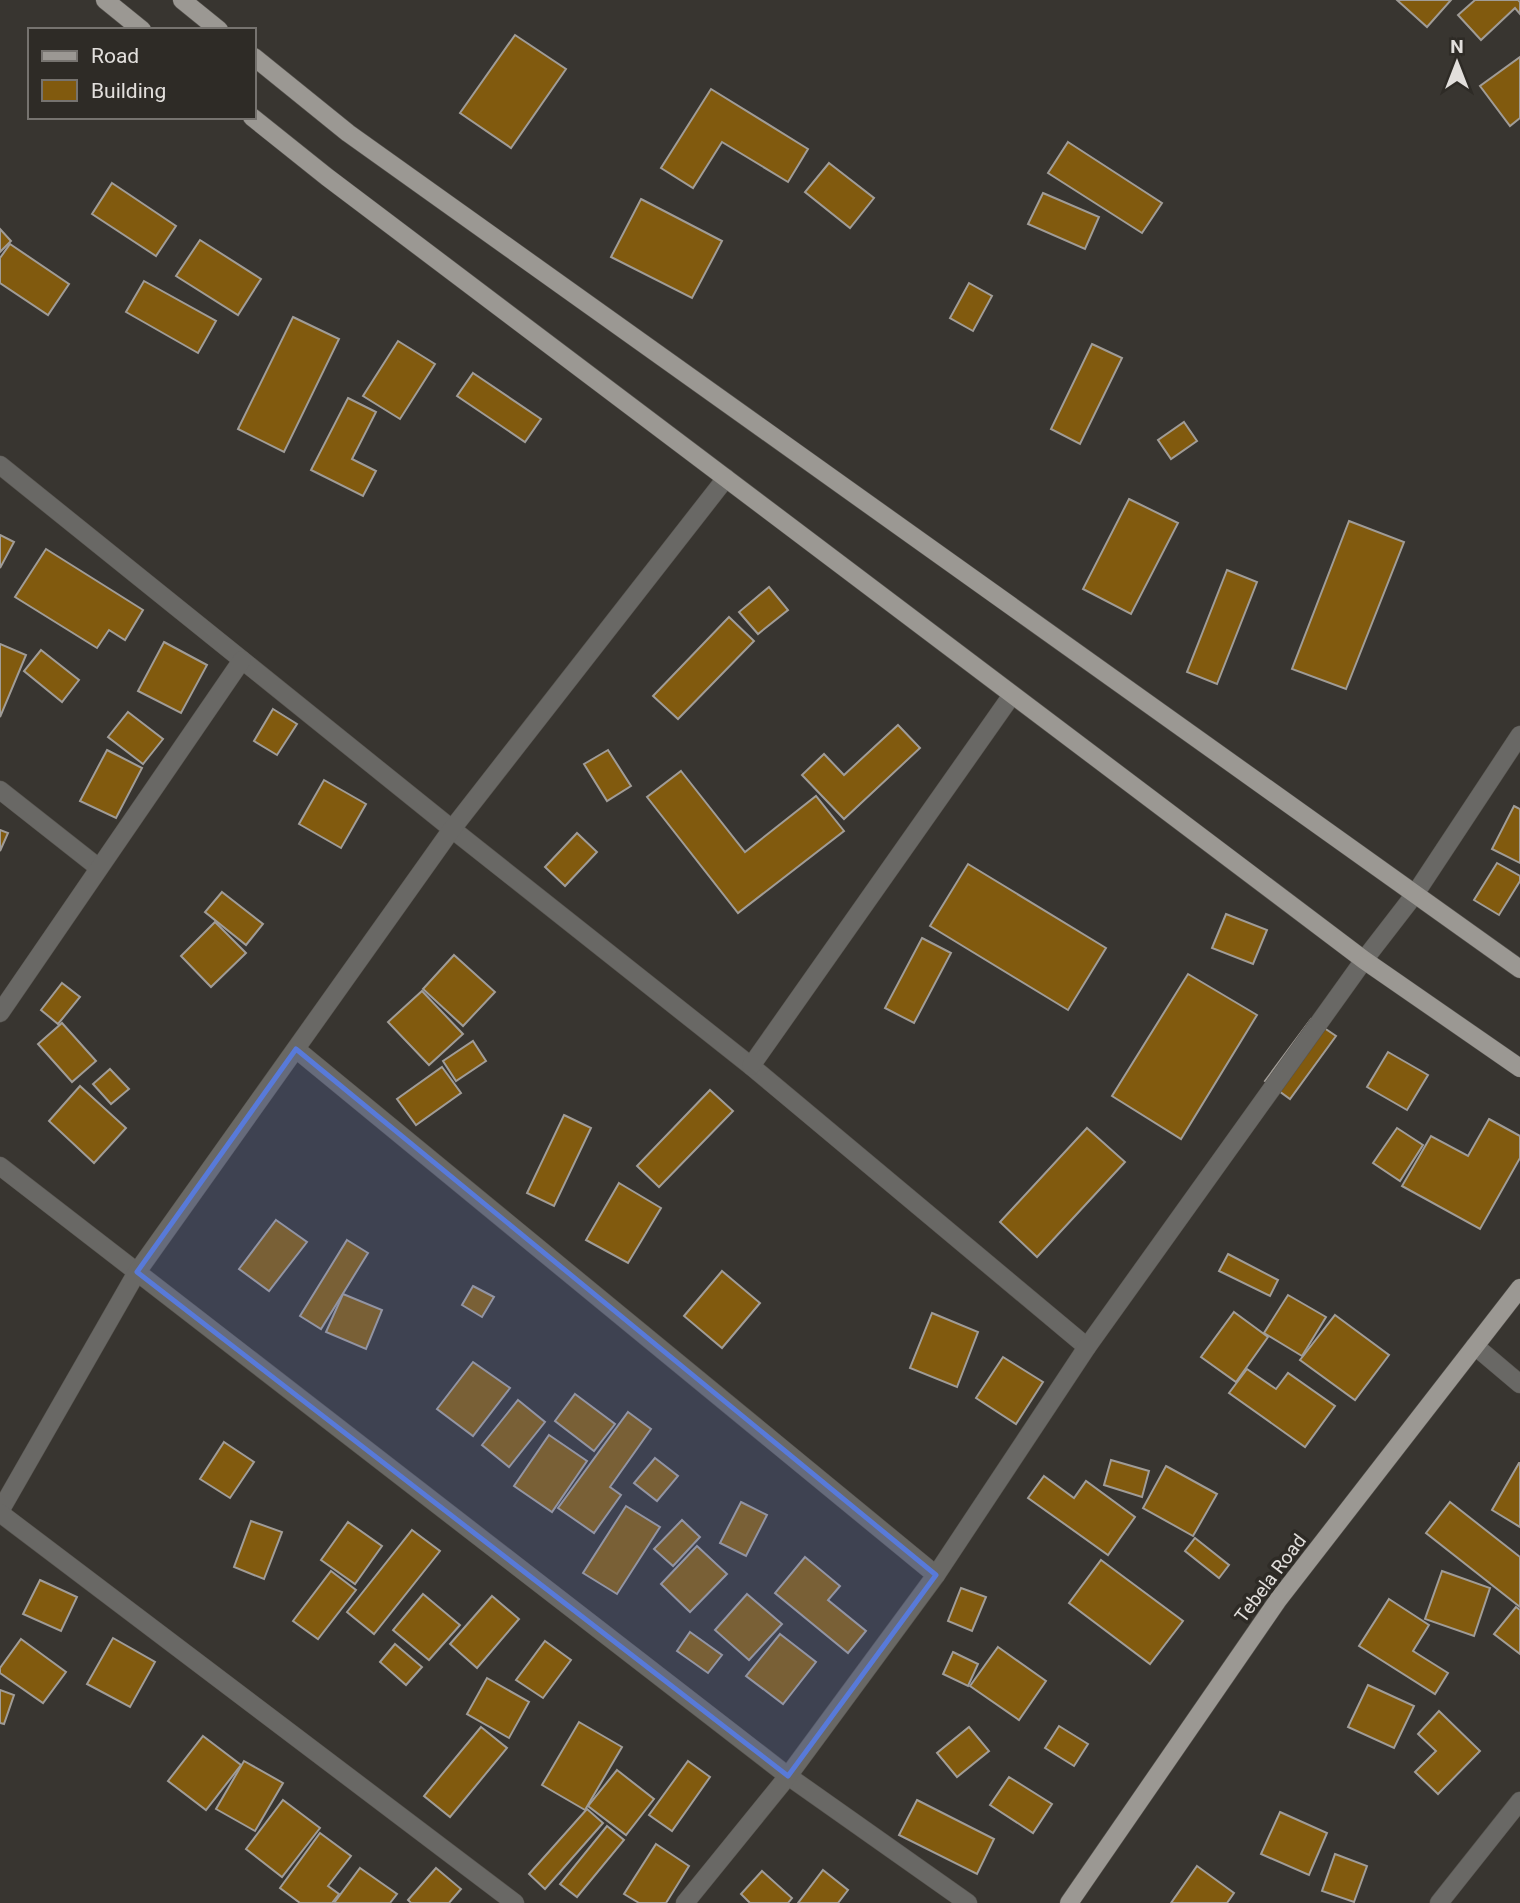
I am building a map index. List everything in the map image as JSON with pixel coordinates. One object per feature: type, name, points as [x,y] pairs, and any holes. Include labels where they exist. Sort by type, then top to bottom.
[{"type":"main road","points":[[105,0],[140,28]]},
{"type":"main road","points":[[182,0],[217,28]]},
{"type":"main road","points":[[256,59],[348,133],[1520,970]]},
{"type":"main road","points":[[254,119],[327,177],[1364,960],[1520,1068]]},
{"type":"main road","name":"Tebela Road","points":[[1069,1903],[1278,1600],[1520,1289]]},
{"type":"street","points":[[0,466],[751,1066],[1087,1347]]},
{"type":"street","points":[[515,1903],[0,1512],[137,1272],[452,829],[726,478]]},
{"type":"street","points":[[0,1013],[242,660]]},
{"type":"street","points":[[751,1066],[1012,695]]},
{"type":"street","points":[[685,1903],[788,1776],[936,1575],[1087,1347],[1364,960],[1415,894],[1520,735]]},
{"type":"street","points":[[0,790],[99,868]]},
{"type":"street","points":[[296,1049],[936,1575]]},
{"type":"street","points":[[0,1166],[788,1776],[968,1903]]},
{"type":"street","points":[[1475,1346],[1520,1384]]},
{"type":"street","points":[[1440,1903],[1520,1801]]},
{"type":"highlighted area","points":[[296,1049],[936,1575],[788,1776],[137,1272]]},
{"type":"building","points":[[1397,0],[1451,0],[1427,27]]},
{"type":"building","points":[[1475,0],[1518,0],[1520,14],[1515,8],[1481,40],[1458,15]]},
{"type":"building","points":[[515,35],[566,69],[511,148],[460,113]]},
{"type":"building","points":[[1520,57],[1520,118],[1510,126],[1480,86]]},
{"type":"building","points":[[711,89],[808,149],[788,182],[722,142],[693,188],[661,168]]},
{"type":"building","points":[[1068,142],[1162,203],[1142,233],[1048,173]]},
{"type":"building","points":[[829,163],[874,198],[850,228],[805,192]]},
{"type":"building","points":[[112,183],[176,226],[156,256],[92,214]]},
{"type":"building","points":[[1043,193],[1099,217],[1085,249],[1028,224]]},
{"type":"building","points":[[641,199],[722,241],[692,298],[611,257]]},
{"type":"building","points":[[0,229],[11,241],[0,252]]},
{"type":"building","points":[[200,240],[261,279],[238,315],[176,276]]},
{"type":"building","points":[[10,244],[69,284],[48,315],[0,283],[0,258]]},
{"type":"building","points":[[144,281],[216,321],[198,353],[126,312]]},
{"type":"building","points":[[969,283],[992,296],[973,331],[950,318]]},
{"type":"building","points":[[293,317],[339,339],[284,452],[238,429]]},
{"type":"building","points":[[398,341],[435,364],[400,419],[363,396]]},
{"type":"building","points":[[1092,344],[1122,358],[1080,444],[1051,429]]},
{"type":"building","points":[[473,373],[541,419],[525,442],[457,396]]},
{"type":"building","points":[[348,398],[376,412],[352,459],[376,471],[363,496],[311,470]]},
{"type":"building","points":[[1184,422],[1197,441],[1171,459],[1158,440]]},
{"type":"building","points":[[1129,499],[1178,523],[1131,614],[1083,589]]},
{"type":"building","points":[[1349,521],[1404,542],[1346,689],[1292,669]]},
{"type":"building","points":[[0,535],[14,542],[0,568]]},
{"type":"building","points":[[46,549],[143,610],[125,640],[109,630],[97,648],[15,597]]},
{"type":"building","points":[[1227,570],[1257,582],[1217,684],[1187,672]]},
{"type":"building","points":[[769,587],[788,610],[758,634],[739,612]]},
{"type":"building","points":[[729,617],[754,641],[678,719],[653,696]]},
{"type":"building","points":[[164,642],[207,665],[181,713],[138,691]]},
{"type":"building","points":[[0,644],[26,655],[0,717]]},
{"type":"building","points":[[41,650],[79,680],[62,702],[24,671]]},
{"type":"building","points":[[273,709],[297,724],[277,755],[254,741]]},
{"type":"building","points":[[128,712],[163,739],[143,764],[108,737]]},
{"type":"building","points":[[898,725],[920,748],[844,819],[802,775],[824,754],[844,775]]},
{"type":"building","points":[[107,750],[142,768],[116,818],[80,801]]},
{"type":"building","points":[[608,750],[631,786],[607,801],[584,764]]},
{"type":"building","points":[[681,771],[745,852],[816,796],[844,831],[738,913],[647,797]]},
{"type":"building","points":[[324,780],[366,804],[341,848],[299,824]]},
{"type":"building","points":[[1514,806],[1520,809],[1520,863],[1492,849]]},
{"type":"building","points":[[0,830],[8,833],[0,851]]},
{"type":"building","points":[[577,833],[597,852],[565,886],[545,867]]},
{"type":"building","points":[[1497,863],[1520,876],[1520,881],[1499,915],[1474,900]]},
{"type":"building","points":[[968,864],[1106,948],[1068,1010],[930,926]]},
{"type":"building","points":[[222,892],[263,924],[246,945],[205,912]]},
{"type":"building","points":[[1226,914],[1267,930],[1253,964],[1212,948]]},
{"type":"building","points":[[215,922],[246,953],[211,987],[181,956]]},
{"type":"building","points":[[922,938],[951,953],[914,1023],[885,1008]]},
{"type":"building","points":[[454,955],[495,992],[463,1026],[423,989]]},
{"type":"building","points":[[1188,974],[1257,1015],[1181,1139],[1112,1096]]},
{"type":"building","points":[[62,983],[80,997],[58,1024],[41,1010]]},
{"type":"building","points":[[422,991],[463,1034],[429,1065],[388,1022]]},
{"type":"building","points":[[1311,1019],[1336,1036],[1290,1099],[1265,1081]]},
{"type":"building","points":[[62,1023],[96,1061],[72,1082],[38,1044]]},
{"type":"building","points":[[473,1041],[486,1061],[456,1081],[443,1061]]},
{"type":"building","points":[[1388,1052],[1428,1075],[1407,1110],[1367,1087]]},
{"type":"building","points":[[442,1067],[461,1093],[416,1125],[397,1099]]},
{"type":"building","points":[[110,1069],[129,1089],[111,1104],[93,1084]]},
{"type":"building","points":[[80,1086],[126,1128],[94,1163],[49,1121]]},
{"type":"building","points":[[710,1090],[733,1111],[659,1187],[637,1166]]},
{"type":"building","points":[[564,1115],[591,1128],[554,1206],[527,1193]]},
{"type":"building","points":[[1489,1119],[1520,1136],[1520,1158],[1480,1229],[1402,1186],[1431,1136],[1468,1156]]},
{"type":"building","points":[[1087,1128],[1125,1162],[1037,1257],[1000,1222]]},
{"type":"building","points":[[1397,1128],[1423,1145],[1400,1181],[1373,1163]]},
{"type":"building","points":[[619,1183],[661,1208],[628,1263],[586,1240]]},
{"type":"building","points":[[276,1220],[307,1242],[269,1291],[239,1269]]},
{"type":"building","points":[[347,1240],[368,1253],[321,1329],[300,1316]]},
{"type":"building","points":[[1228,1254],[1278,1280],[1270,1296],[1219,1271]]},
{"type":"building","points":[[722,1271],[760,1303],[722,1348],[684,1316]]},
{"type":"building","points":[[473,1286],[494,1297],[482,1317],[462,1305]]},
{"type":"building","points":[[343,1294],[382,1310],[366,1349],[326,1332]]},
{"type":"building","points":[[1288,1295],[1326,1317],[1302,1356],[1264,1333]]},
{"type":"building","points":[[1234,1312],[1268,1337],[1236,1382],[1201,1357]]},
{"type":"building","points":[[932,1313],[978,1332],[957,1387],[910,1368]]},
{"type":"building","points":[[1335,1315],[1389,1355],[1355,1400],[1300,1360]]},
{"type":"building","points":[[1003,1357],[1043,1382],[1016,1424],[976,1398]]},
{"type":"building","points":[[473,1362],[510,1388],[473,1436],[437,1409]]},
{"type":"building","points":[[1247,1369],[1276,1389],[1288,1373],[1335,1406],[1305,1447],[1229,1393]]},
{"type":"building","points":[[575,1394],[615,1424],[594,1451],[555,1421]]},
{"type":"building","points":[[518,1400],[545,1422],[509,1467],[482,1445]]},
{"type":"building","points":[[628,1412],[651,1429],[610,1487],[621,1495],[594,1533],[558,1508]]},
{"type":"building","points":[[549,1435],[587,1461],[552,1512],[514,1486]]},
{"type":"building","points":[[224,1442],[254,1462],[230,1498],[200,1479]]},
{"type":"building","points":[[655,1458],[678,1476],[657,1501],[634,1483]]},
{"type":"building","points":[[1111,1460],[1149,1471],[1142,1497],[1104,1485]]},
{"type":"building","points":[[1520,1463],[1520,1527],[1492,1510]]},
{"type":"building","points":[[1166,1466],[1217,1494],[1193,1536],[1143,1508]]},
{"type":"building","points":[[1044,1476],[1074,1498],[1086,1481],[1135,1517],[1108,1555],[1028,1498]]},
{"type":"building","points":[[741,1502],[767,1515],[746,1556],[720,1543]]},
{"type":"building","points":[[1450,1502],[1520,1557],[1520,1607],[1426,1533]]},
{"type":"building","points":[[626,1506],[660,1527],[617,1594],[583,1573]]},
{"type":"building","points":[[682,1520],[700,1537],[673,1566],[654,1549]]},
{"type":"building","points":[[251,1521],[282,1532],[264,1579],[234,1567]]},
{"type":"building","points":[[348,1522],[382,1546],[355,1584],[321,1560]]},
{"type":"building","points":[[412,1530],[440,1551],[374,1634],[347,1612]]},
{"type":"building","points":[[1195,1538],[1229,1565],[1219,1578],[1185,1551]]},
{"type":"building","points":[[697,1546],[727,1574],[690,1612],[661,1584]]},
{"type":"building","points":[[805,1557],[840,1586],[828,1600],[866,1631],[848,1653],[775,1593]]},
{"type":"building","points":[[1101,1560],[1183,1621],[1150,1664],[1069,1603]]},
{"type":"building","points":[[331,1571],[356,1590],[318,1639],[293,1621]]},
{"type":"building","points":[[1442,1571],[1490,1588],[1474,1636],[1425,1619]]},
{"type":"building","points":[[40,1580],[77,1597],[61,1631],[23,1614]]},
{"type":"building","points":[[961,1588],[986,1597],[972,1631],[948,1621]]},
{"type":"building","points":[[423,1594],[460,1625],[429,1660],[393,1630]]},
{"type":"building","points":[[747,1594],[782,1624],[749,1660],[715,1630]]},
{"type":"building","points":[[492,1596],[519,1619],[477,1668],[450,1644]]},
{"type":"building","points":[[1389,1599],[1429,1625],[1413,1651],[1448,1673],[1435,1694],[1359,1646]]},
{"type":"building","points":[[1516,1607],[1520,1610],[1520,1654],[1494,1634]]},
{"type":"building","points":[[690,1632],[722,1655],[708,1673],[677,1651]]},
{"type":"building","points":[[780,1634],[816,1662],[783,1704],[746,1676]]},
{"type":"building","points":[[113,1638],[155,1662],[130,1707],[87,1684]]},
{"type":"building","points":[[21,1639],[66,1672],[43,1703],[0,1673],[0,1668]]},
{"type":"building","points":[[545,1641],[571,1660],[543,1698],[516,1680]]},
{"type":"building","points":[[395,1644],[422,1667],[406,1685],[380,1662]]},
{"type":"building","points":[[998,1647],[1046,1681],[1019,1720],[970,1686]]},
{"type":"building","points":[[953,1652],[978,1664],[968,1686],[943,1674]]},
{"type":"building","points":[[487,1678],[529,1702],[509,1738],[467,1714]]},
{"type":"building","points":[[1368,1685],[1414,1706],[1394,1748],[1348,1727]]},
{"type":"building","points":[[0,1690],[14,1695],[4,1724],[0,1723]]},
{"type":"building","points":[[1439,1711],[1480,1751],[1438,1794],[1415,1772],[1436,1751],[1418,1734]]},
{"type":"building","points":[[579,1722],[622,1747],[585,1810],[542,1785]]},
{"type":"building","points":[[1059,1726],[1088,1744],[1074,1766],[1045,1748]]},
{"type":"building","points":[[481,1727],[507,1748],[450,1817],[424,1796]]},
{"type":"building","points":[[969,1727],[989,1751],[957,1777],[937,1753]]},
{"type":"building","points":[[203,1736],[241,1765],[206,1810],[168,1781]]},
{"type":"building","points":[[244,1761],[283,1783],[255,1831],[216,1809]]},
{"type":"building","points":[[688,1761],[710,1777],[672,1831],[649,1815]]},
{"type":"building","points":[[617,1770],[654,1799],[626,1835],[588,1806]]},
{"type":"building","points":[[1009,1777],[1052,1804],[1033,1833],[990,1805]]},
{"type":"building","points":[[283,1800],[320,1828],[282,1877],[246,1849]]},
{"type":"building","points":[[917,1800],[994,1839],[977,1874],[899,1835]]},
{"type":"building","points":[[587,1809],[603,1823],[545,1889],[529,1874]]},
{"type":"building","points":[[1280,1812],[1327,1833],[1309,1875],[1261,1854]]},
{"type":"building","points":[[607,1826],[624,1840],[577,1897],[560,1884]]},
{"type":"building","points":[[320,1833],[351,1856],[328,1886],[339,1894],[332,1903],[300,1903],[280,1888]]},
{"type":"building","points":[[656,1844],[689,1866],[666,1903],[639,1903],[624,1894]]},
{"type":"building","points":[[1335,1854],[1367,1866],[1354,1902],[1322,1891]]},
{"type":"building","points":[[1197,1866],[1234,1893],[1227,1903],[1171,1903]]},
{"type":"building","points":[[360,1868],[397,1894],[390,1903],[334,1903]]},
{"type":"building","points":[[436,1868],[461,1889],[449,1903],[411,1903],[408,1900]]},
{"type":"building","points":[[823,1870],[848,1890],[838,1903],[798,1903]]},
{"type":"building","points":[[762,1871],[792,1898],[788,1903],[750,1903],[741,1894]]}]
